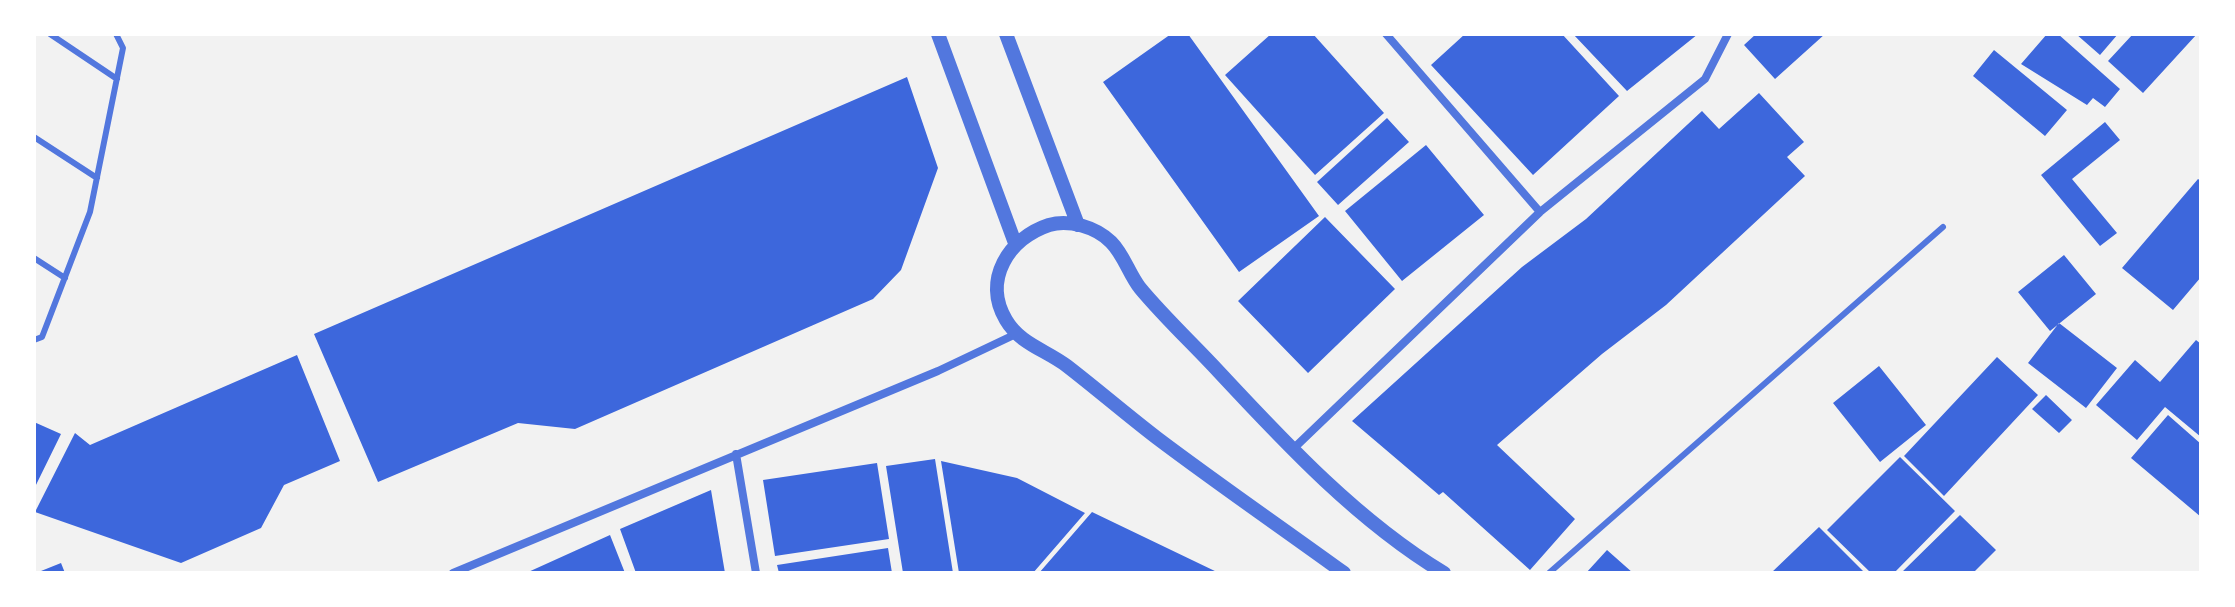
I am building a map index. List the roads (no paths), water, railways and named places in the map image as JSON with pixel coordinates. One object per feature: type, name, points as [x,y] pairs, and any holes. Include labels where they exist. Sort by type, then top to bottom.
[{"type":"street","points":[[938,34],[1015,243]]},
{"type":"street","points":[[1006,34],[1078,225]]},
{"type":"street","points":[[1386,34],[1540,212]]},
{"type":"street","points":[[1292,450],[1540,212],[1705,79],[1728,34]]},
{"type":"street","points":[[1344,573],[1157,438],[1065,365],[1047,352],[1030,346],[1016,334],[1004,318],[998,299],[998,279],[1004,260],[1015,243],[1034,230],[1055,223],[1078,225],[1096,231],[1111,242],[1139,286],[1292,450],[1381,528],[1444,573]]},
{"type":"street","points":[[453,573],[938,371],[1016,334]]},
{"type":"street","points":[[736,454],[756,573]]},
{"type":"lane","points":[[50,34],[117,79]]},
{"type":"lane","points":[[34,340],[42,337],[90,212],[123,48],[116,34]]},
{"type":"lane","points":[[34,137],[97,178]]},
{"type":"lane","points":[[1549,573],[1943,227]]},
{"type":"lane","points":[[34,258],[65,278]]}]
